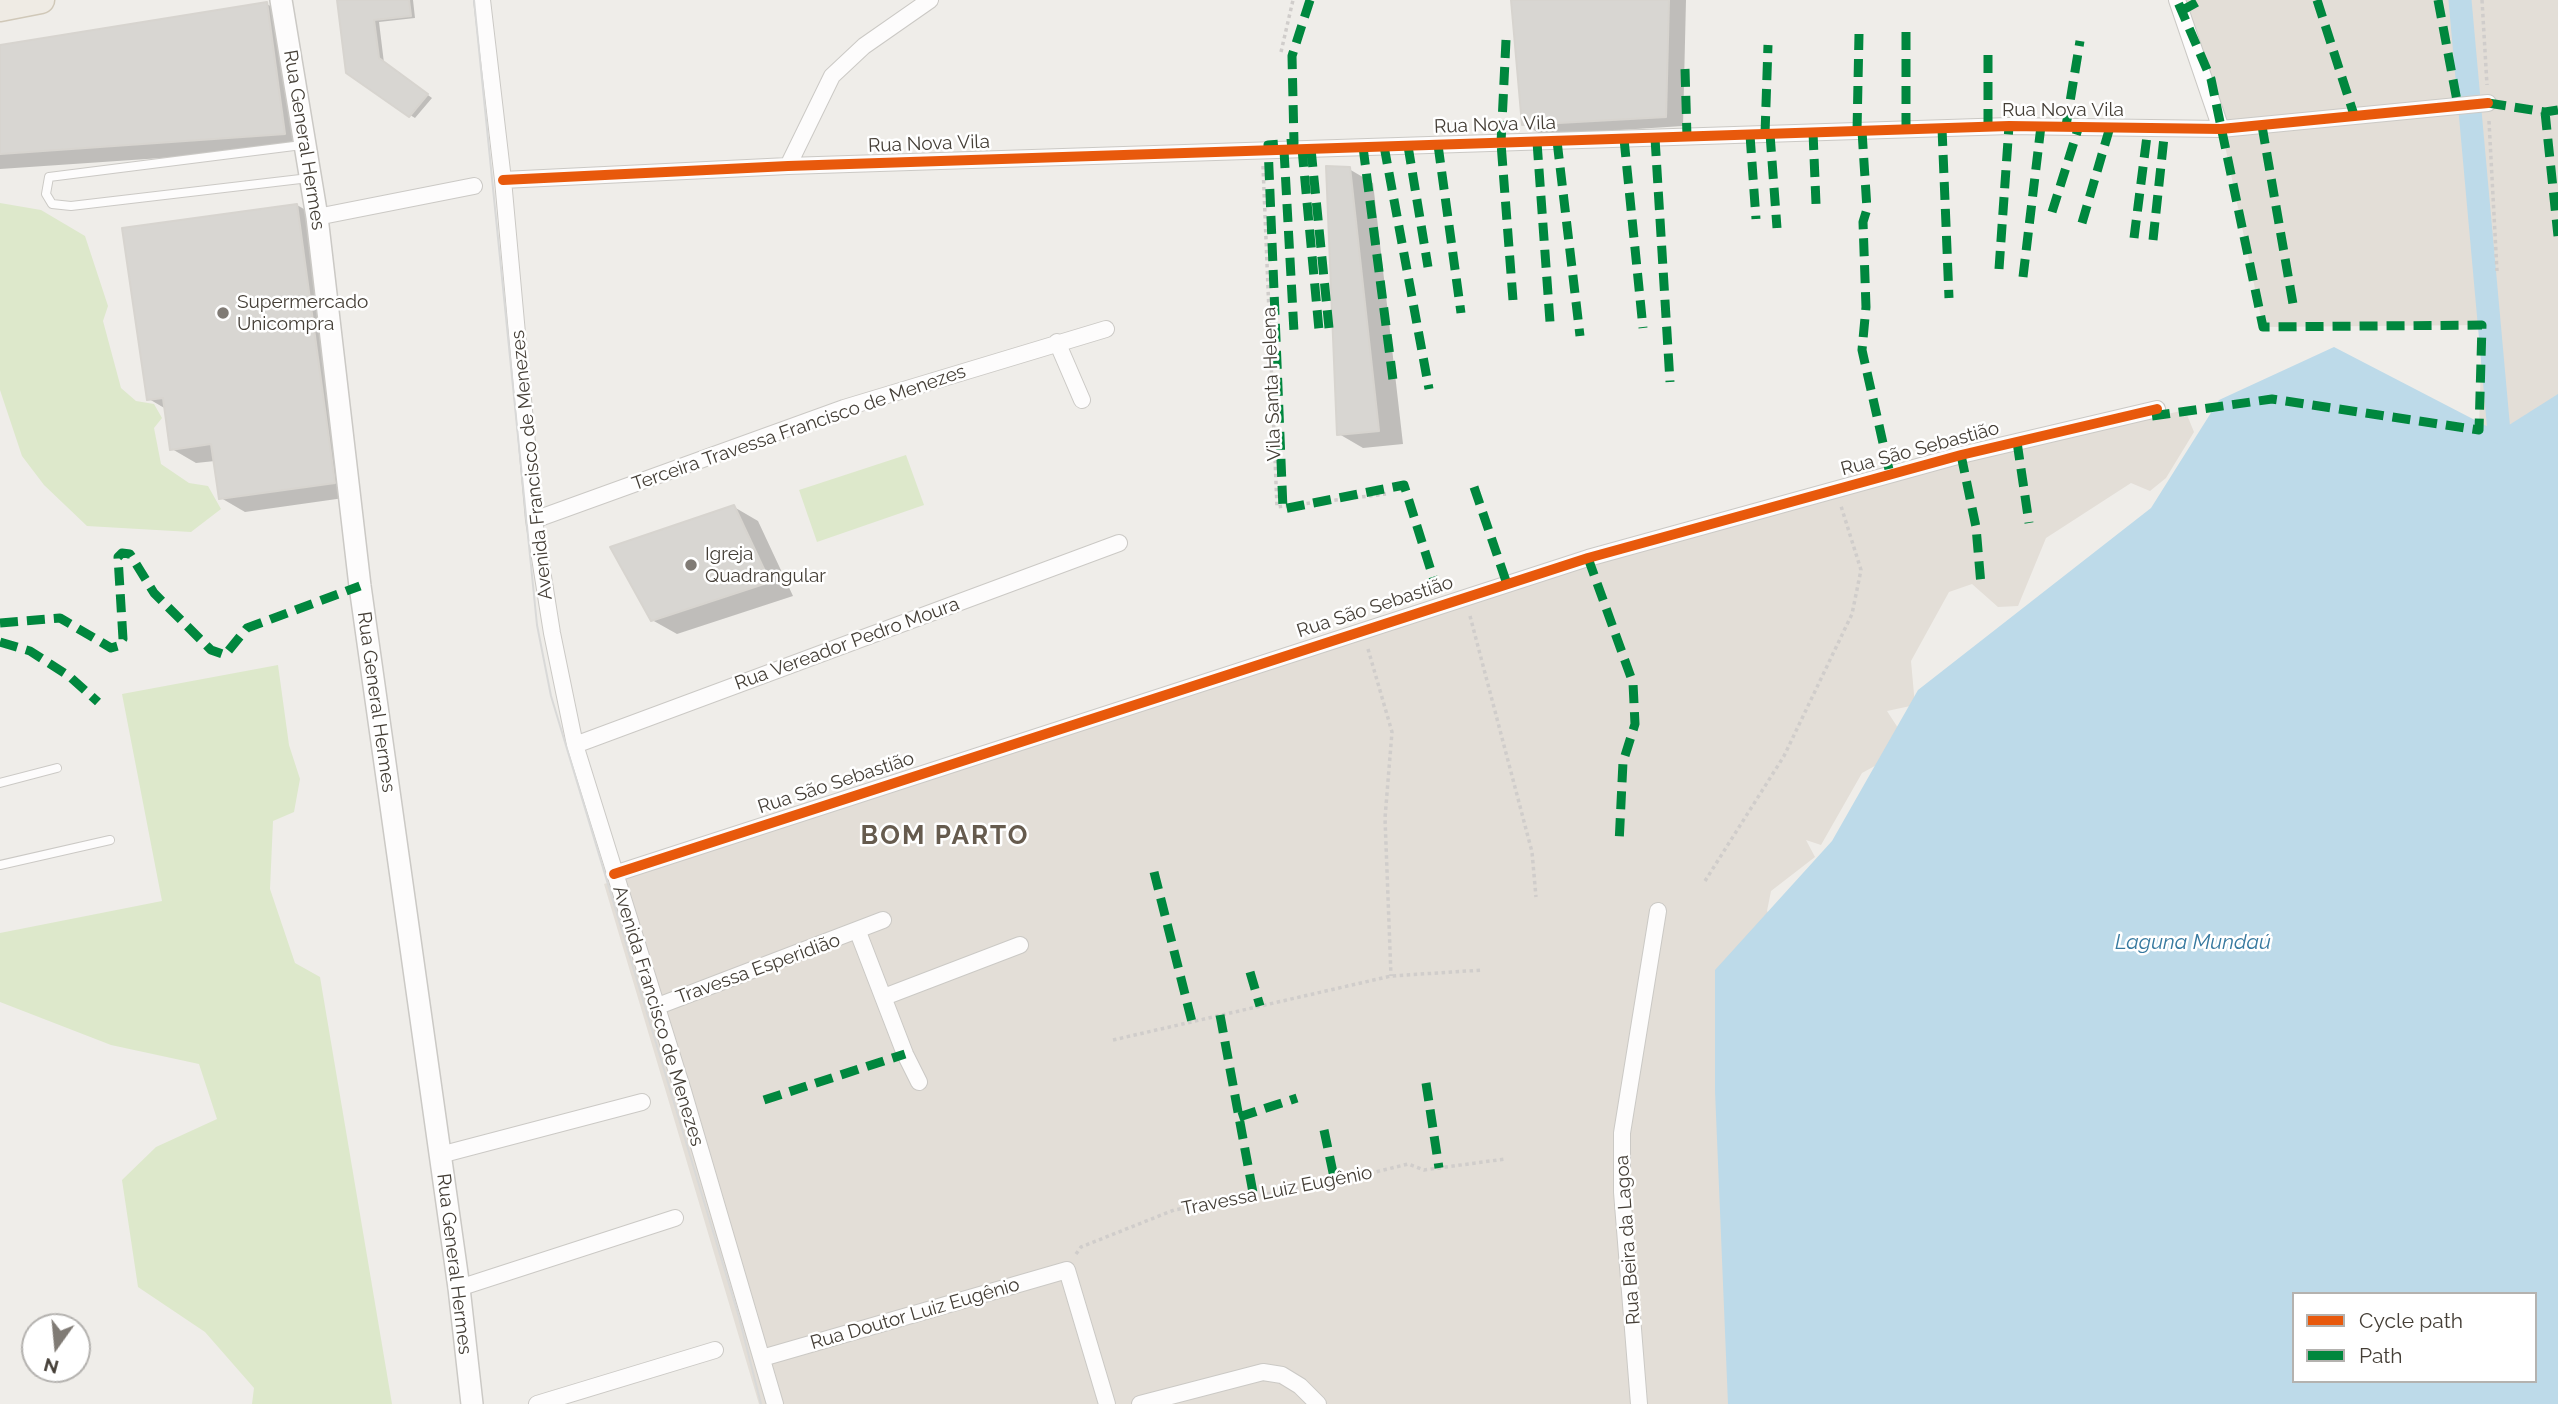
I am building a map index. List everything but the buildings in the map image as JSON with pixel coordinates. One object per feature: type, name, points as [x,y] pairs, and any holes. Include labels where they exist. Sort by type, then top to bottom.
[{"type":"street","name":"Rua General Hermes","points":[[281,0],[317,217],[360,586],[459,1288],[472,1404]]},
{"type":"street","name":"Avenida Francisco de Menezes","points":[[482,0],[503,180],[534,520],[552,633],[575,746],[657,1006],[775,1404]]},
{"type":"street","points":[[788,166],[832,76],[864,46],[930,0]]},
{"type":"street","points":[[2177,0],[2221,129]]},
{"type":"street","name":"Rua Nova Vila","points":[[503,180],[788,166],[2009,126],[2221,129],[2484,103]]},
{"type":"street","points":[[317,217],[474,186]]},
{"type":"street","name":"Terceira Travessa Francisco de Menezes","points":[[534,520],[844,408],[1106,328]]},
{"type":"street","points":[[1057,342],[1082,400]]},
{"type":"street","name":"Rua São Sebastião","points":[[614,874],[1588,558],[1961,455],[2157,408]]},
{"type":"street","name":"Rua Vereador Pedro Moura","points":[[575,746],[1119,543]]},
{"type":"street","name":"Rua Beira da Lagoa","points":[[1639,1404],[1622,1192],[1622,1133],[1658,911]]},
{"type":"street","name":"Travessa Esperidião","points":[[657,1006],[858,932],[883,920]]},
{"type":"street","name":"Travessa Esperidião","points":[[858,932],[905,1054],[919,1082]]},
{"type":"street","points":[[884,997],[1020,945]]},
{"type":"street","points":[[440,1155],[642,1102]]},
{"type":"street","points":[[459,1288],[675,1218]]},
{"type":"street","points":[[1067,1270],[1107,1404]]},
{"type":"street","name":"Rua Doutor Luiz Eugênio","points":[[762,1358],[1067,1270]]},
{"type":"street","points":[[537,1404],[715,1350]]},
{"type":"street","points":[[1140,1404],[1263,1372],[1282,1375],[1300,1386],[1318,1404]]},
{"type":"lane","points":[[305,145],[48,177],[46,194],[52,204],[71,206],[310,178]]},
{"type":"lane","points":[[0,783],[57,768]]},
{"type":"lane","points":[[0,865],[110,840]]},
{"type":"path","points":[[1281,52],[1293,0]]},
{"type":"path","points":[[2482,0],[2484,103],[2497,271]]},
{"type":"path","points":[[1705,881],[1784,756],[1852,614],[1861,570],[1836,490]]},
{"type":"path","points":[[1465,597],[1532,852],[1536,897]]},
{"type":"path","points":[[1363,630],[1392,732],[1385,818],[1391,976]]},
{"type":"path","points":[[1112,1040],[1391,976],[1483,970]]},
{"type":"shaded area","points":[[2177,0],[2558,0],[2558,409],[2527,424],[2479,430],[2482,325],[2263,327],[2211,79]]},
{"type":"shaded area","points":[[2185,410],[2194,432],[2166,478],[2150,491],[2131,483],[2046,538],[2018,606],[1998,607],[1972,584],[1949,592],[1911,661],[1915,705],[1887,711],[1900,731],[1893,756],[1862,773],[1821,845],[1806,840],[1815,857],[1771,891],[1767,911],[1783,932],[1771,1404],[759,1404],[604,884],[1443,609],[1895,477]]},
{"type":"green space","points":[[0,203],[41,210],[85,236],[108,306],[103,321],[121,388],[136,401],[154,404],[162,418],[154,428],[161,464],[189,483],[208,486],[221,509],[191,532],[87,526],[44,485],[22,456],[0,390]]},
{"type":"green space","points":[[906,455],[924,505],[817,542],[799,490]]},
{"type":"green space","points":[[278,665],[289,745],[300,779],[294,812],[273,821],[270,889],[295,963],[320,977],[392,1404],[252,1404],[254,1388],[205,1332],[138,1287],[122,1180],[156,1147],[217,1119],[199,1064],[111,1045],[0,1002],[0,933],[162,901],[122,694]]},
{"type":"water","name":"Laguna Mundaú","points":[[2334,347],[2498,432],[2558,394],[2558,1404],[1728,1404],[1715,1091],[1715,970],[1832,841],[1918,690],[2151,508],[2219,400]]},
{"type":"waterway","points":[[2460,0],[2499,432]]},
{"type":"tram line","points":[[474,0],[537,625],[551,696],[739,1317],[761,1404]]},
{"type":"marked path","points":[[1310,0],[1292,56],[1294,143],[1268,145],[1283,509],[1404,485],[1443,609]]},
{"type":"marked path","points":[[2152,416],[2272,399],[2479,430],[2482,325],[2263,327],[2211,79],[2177,0]]},
{"type":"marked path","points":[[2181,11],[2201,0]]},
{"type":"marked path","points":[[2317,0],[2355,118]]},
{"type":"marked path","points":[[2438,0],[2458,106]]},
{"type":"marked path","points":[[1906,32],[1906,129]]},
{"type":"marked path","points":[[1857,131],[1859,34]]},
{"type":"marked path","points":[[1506,40],[1501,143],[1513,300]]},
{"type":"marked path","points":[[2066,126],[2080,41]]},
{"type":"marked path","points":[[1765,134],[1768,45]]},
{"type":"marked path","points":[[1988,53],[1988,127]]},
{"type":"marked path","points":[[1685,69],[1687,137]]},
{"type":"marked path","points":[[2488,103],[2545,112],[2558,110]]},
{"type":"marked path","points":[[2545,112],[2558,236]]},
{"type":"marked path","points":[[1999,269],[2009,126]]},
{"type":"marked path","points":[[2023,277],[2041,126]]},
{"type":"marked path","points":[[2052,212],[2079,126]]},
{"type":"marked path","points":[[2262,126],[2293,304]]},
{"type":"marked path","points":[[2082,223],[2110,127]]},
{"type":"marked path","points":[[1942,128],[1949,298]]},
{"type":"marked path","points":[[2134,238],[2148,128]]},
{"type":"marked path","points":[[2153,240],[2165,128]]},
{"type":"marked path","points":[[1862,131],[1867,209],[1863,222],[1866,307],[1862,350],[1890,474]]},
{"type":"marked path","points":[[1813,132],[1816,204]]},
{"type":"marked path","points":[[1770,134],[1777,228]]},
{"type":"marked path","points":[[1750,135],[1756,219]]},
{"type":"marked path","points":[[1655,138],[1670,382]]},
{"type":"marked path","points":[[1624,139],[1643,328]]},
{"type":"marked path","points":[[1557,141],[1580,336]]},
{"type":"marked path","points":[[1537,142],[1550,322]]},
{"type":"marked path","points":[[1438,145],[1461,313]]},
{"type":"marked path","points":[[1384,146],[1429,389]]},
{"type":"marked path","points":[[1408,146],[1428,267]]},
{"type":"marked path","points":[[1363,147],[1394,388]]},
{"type":"marked path","points":[[1302,149],[1319,330]]},
{"type":"marked path","points":[[1311,149],[1329,328]]},
{"type":"marked path","points":[[1284,150],[1294,332]]},
{"type":"marked path","points":[[2017,442],[2029,523]]},
{"type":"marked path","points":[[1961,455],[1976,527],[1981,585]]},
{"type":"marked path","points":[[1474,487],[1507,584]]},
{"type":"marked path","points":[[0,623],[60,618],[111,648],[118,646],[123,639],[118,557],[122,553],[130,554],[154,593],[211,650],[225,655],[247,628],[360,586]]},
{"type":"marked path","points":[[1588,558],[1633,683],[1635,724],[1623,762],[1619,844]]},
{"type":"marked path","points":[[0,642],[30,651],[69,676],[98,702]]},
{"type":"marked path","points":[[1154,872],[1192,1022]]},
{"type":"marked path","points":[[1250,972],[1260,1006]]},
{"type":"marked path","points":[[1220,1015],[1254,1198]]},
{"type":"marked path","points":[[764,1100],[905,1054]]},
{"type":"marked path","points":[[1426,1083],[1439,1168]]},
{"type":"marked path","points":[[1239,1117],[1297,1098]]},
{"type":"marked path","points":[[1324,1130],[1335,1182]]},
{"type":"cycle path","points":[[503,180],[788,166],[2009,126],[2221,129],[2488,103]]},
{"type":"cycle path","points":[[614,874],[1588,558],[1961,455],[2157,409]]},
{"type":"place","name":"Supermercado Unicompra","points":[[223,313]]},
{"type":"place","name":"Igreja Quadrangular","points":[[691,565]]},
{"type":"district","name":"BOM PARTO","points":[[945,836]]}]
